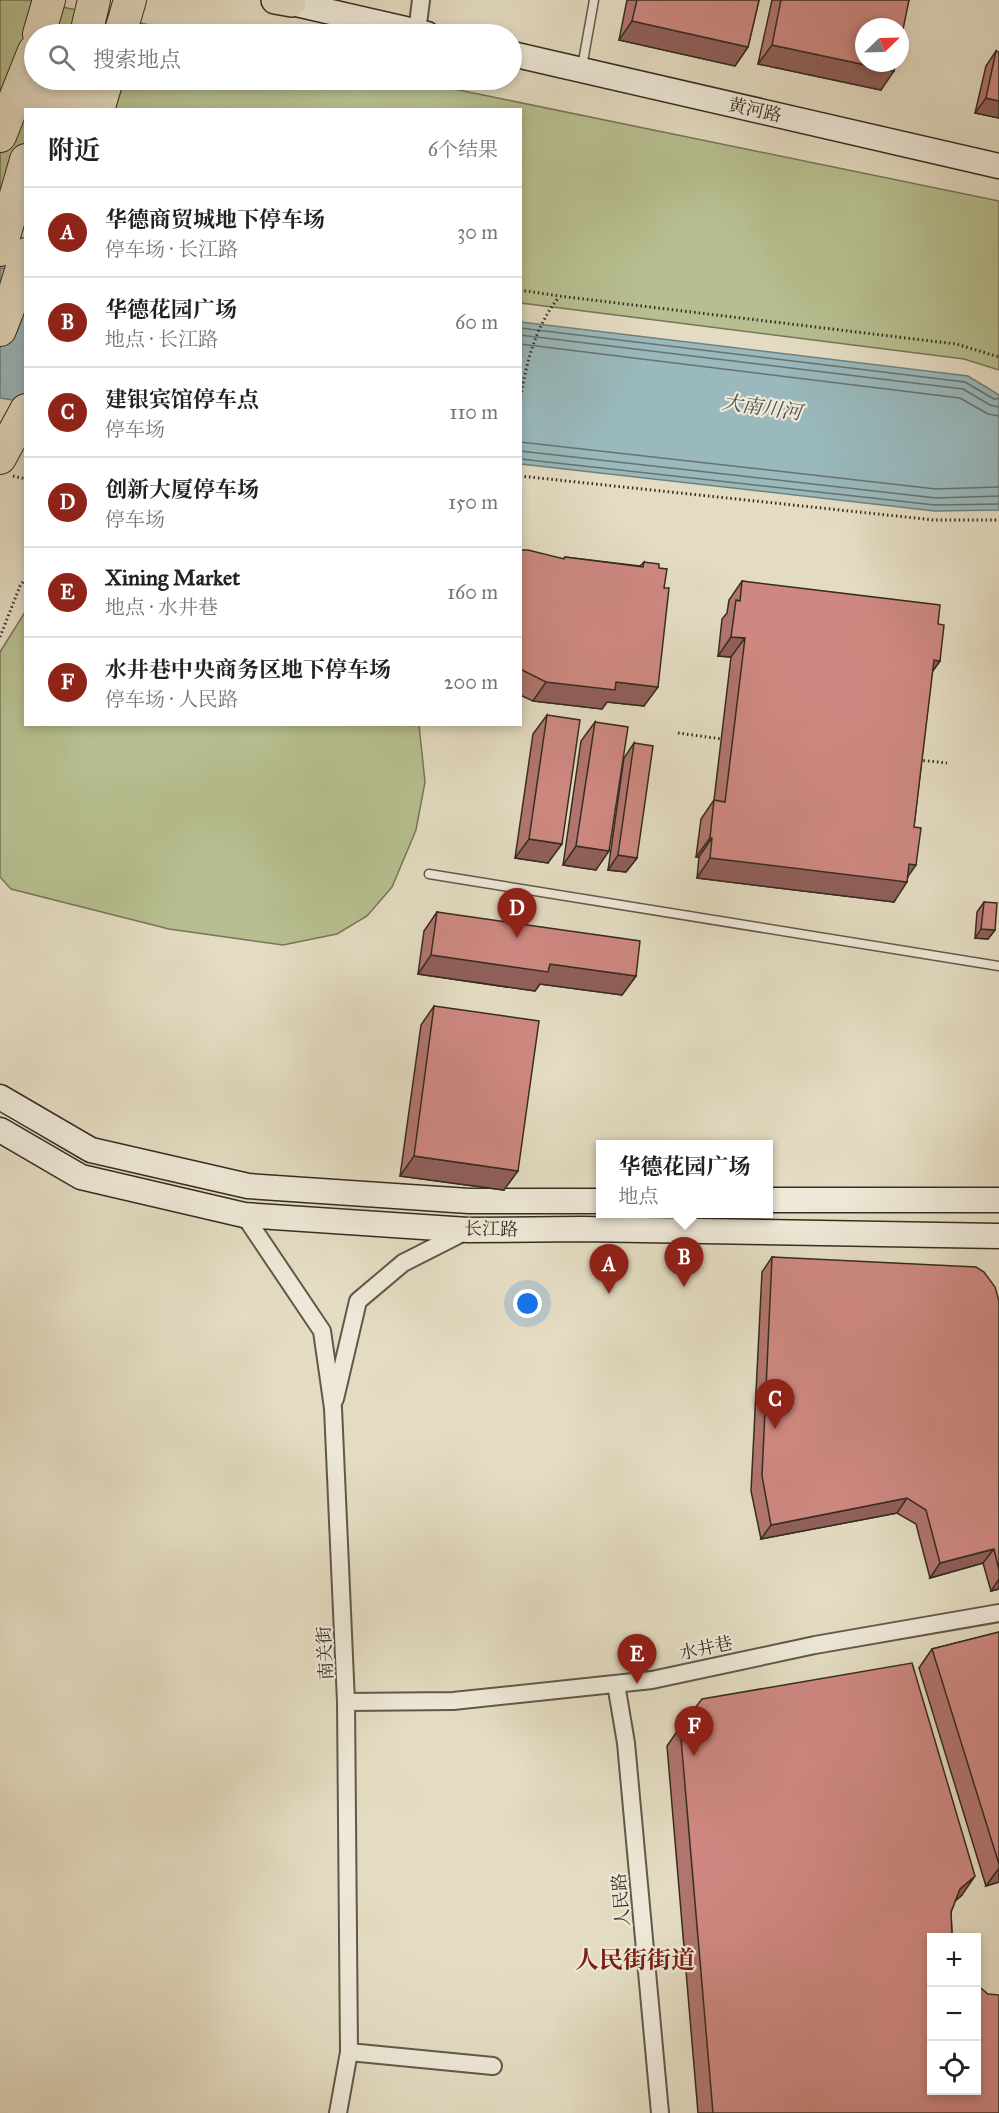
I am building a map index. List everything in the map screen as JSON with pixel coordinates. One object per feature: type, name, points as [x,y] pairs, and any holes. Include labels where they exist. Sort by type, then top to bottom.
[{"type":"highway","points":[[42,24],[49,0]]},
{"type":"highway","points":[[63,24],[69,0]]},
{"type":"highway","points":[[88,24],[94,0]]},
{"type":"highway","points":[[123,24],[130,0]]},
{"type":"highway","points":[[0,136],[24,76]]},
{"type":"highway","points":[[41,108],[45,90]]},
{"type":"highway","points":[[67,108],[71,90]]},
{"type":"highway","points":[[99,108],[104,90]]},
{"type":"highway","points":[[0,250],[24,167]]},
{"type":"highway","points":[[0,330],[24,261]]},
{"type":"highway","points":[[0,458],[24,414]]},
{"type":"main road","points":[[284,1],[383,24]]},
{"type":"main road","name":"黄河路","points":[[522,56],[999,166]]},
{"type":"main road","name":"长江路","points":[[0,1097],[91,1150],[248,1186],[469,1201],[596,1201]]},
{"type":"main road","name":"长江路","points":[[0,1130],[81,1177],[244,1215],[468,1230],[582,1229],[999,1236]]},
{"type":"main road","points":[[773,1200],[999,1200]]},
{"type":"street","points":[[421,0],[422,24]]},
{"type":"street","name":"南关街","points":[[244,1215],[322,1331],[333,1408],[346,1702],[349,2052],[338,2113]]},
{"type":"street","points":[[333,1408],[358,1301],[403,1263],[468,1230]]},
{"type":"street","name":"水井巷","points":[[346,1702],[453,1701],[652,1680],[814,1645],[999,1613]]},
{"type":"street","name":"人民路","points":[[616,1684],[626,1743],[660,2113]]},
{"type":"street","points":[[349,2052],[493,2066]]},
{"type":"lane","points":[[582,70],[594,0]]},
{"type":"lane","points":[[429,874],[999,966]]},
{"type":"path","points":[[522,290],[957,344],[999,357]]},
{"type":"path","points":[[522,386],[530,350],[549,310],[559,296]]},
{"type":"path","points":[[522,476],[934,520],[999,520]]},
{"type":"path","points":[[0,637],[24,581]]},
{"type":"path","points":[[678,733],[722,739]]},
{"type":"path","points":[[911,759],[947,763]]},
{"type":"green space","points":[[0,0],[28,0],[145,24],[24,24],[24,90],[459,90],[999,201],[999,370],[964,359],[522,303],[522,108],[24,108],[24,202],[0,199]]},
{"type":"green space","points":[[24,614],[24,726],[419,726],[425,782],[416,830],[392,887],[367,916],[337,934],[283,945],[169,929],[11,889],[0,877],[0,652]]},
{"type":"water","points":[[0,268],[24,269],[24,402],[0,398]]},
{"type":"water","name":"大南川河","points":[[522,322],[968,376],[999,395],[999,510],[935,511],[522,464]]},
{"type":"building","points":[[637,0],[759,0],[748,47],[632,21]]},
{"type":"building","points":[[781,0],[909,0],[905,18],[855,18],[855,63],[772,45]]},
{"type":"building","points":[[996,51],[999,52],[999,101],[986,98]]},
{"type":"building","points":[[522,550],[564,559],[565,557],[643,567],[644,562],[659,564],[659,568],[667,569],[664,588],[669,588],[658,687],[616,682],[615,690],[546,682],[522,670]]},
{"type":"building","points":[[742,581],[940,605],[938,624],[944,625],[940,661],[934,660],[914,827],[921,828],[916,865],[909,864],[907,882],[710,858],[714,800],[725,802],[745,638],[731,637],[736,600],[740,601]]},
{"type":"building","points":[[547,715],[580,720],[562,844],[529,839]]},
{"type":"building","points":[[595,722],[628,727],[609,851],[576,846]]},
{"type":"building","points":[[634,743],[653,746],[637,858],[618,855]]},
{"type":"building","points":[[984,902],[997,903],[995,930],[981,929]]},
{"type":"building","points":[[437,912],[640,941],[636,976],[550,964],[548,972],[431,955]]},
{"type":"building","points":[[434,1006],[539,1021],[518,1171],[414,1156]]},
{"type":"building","points":[[772,1257],[976,1267],[984,1272],[995,1287],[999,1301],[999,1570],[994,1549],[940,1563],[926,1510],[907,1498],[771,1525],[762,1476]]},
{"type":"building","points":[[999,1632],[999,1864],[932,1649]]},
{"type":"building","points":[[912,1663],[975,1876],[960,1889],[951,1912],[952,1933],[927,1933],[927,2095],[981,2095],[981,1988],[988,1994],[999,1995],[999,2113],[713,2113],[680,1727],[702,1699]]},
{"type":"place","name":"创新大厦停车场","points":[[517,938]]},
{"type":"place","name":"华德花园广场","points":[[684,1287]]},
{"type":"place","name":"华德商贸城地下停车场","points":[[609,1294]]},
{"type":"place","name":"建银宾馆停车点","points":[[775,1429]]},
{"type":"place","name":"Xining Market","points":[[637,1684]]},
{"type":"place","name":"水井巷中央商务区地下停车场","points":[[694,1756]]},
{"type":"district","name":"人民街街道","points":[[635,1960]]}]
